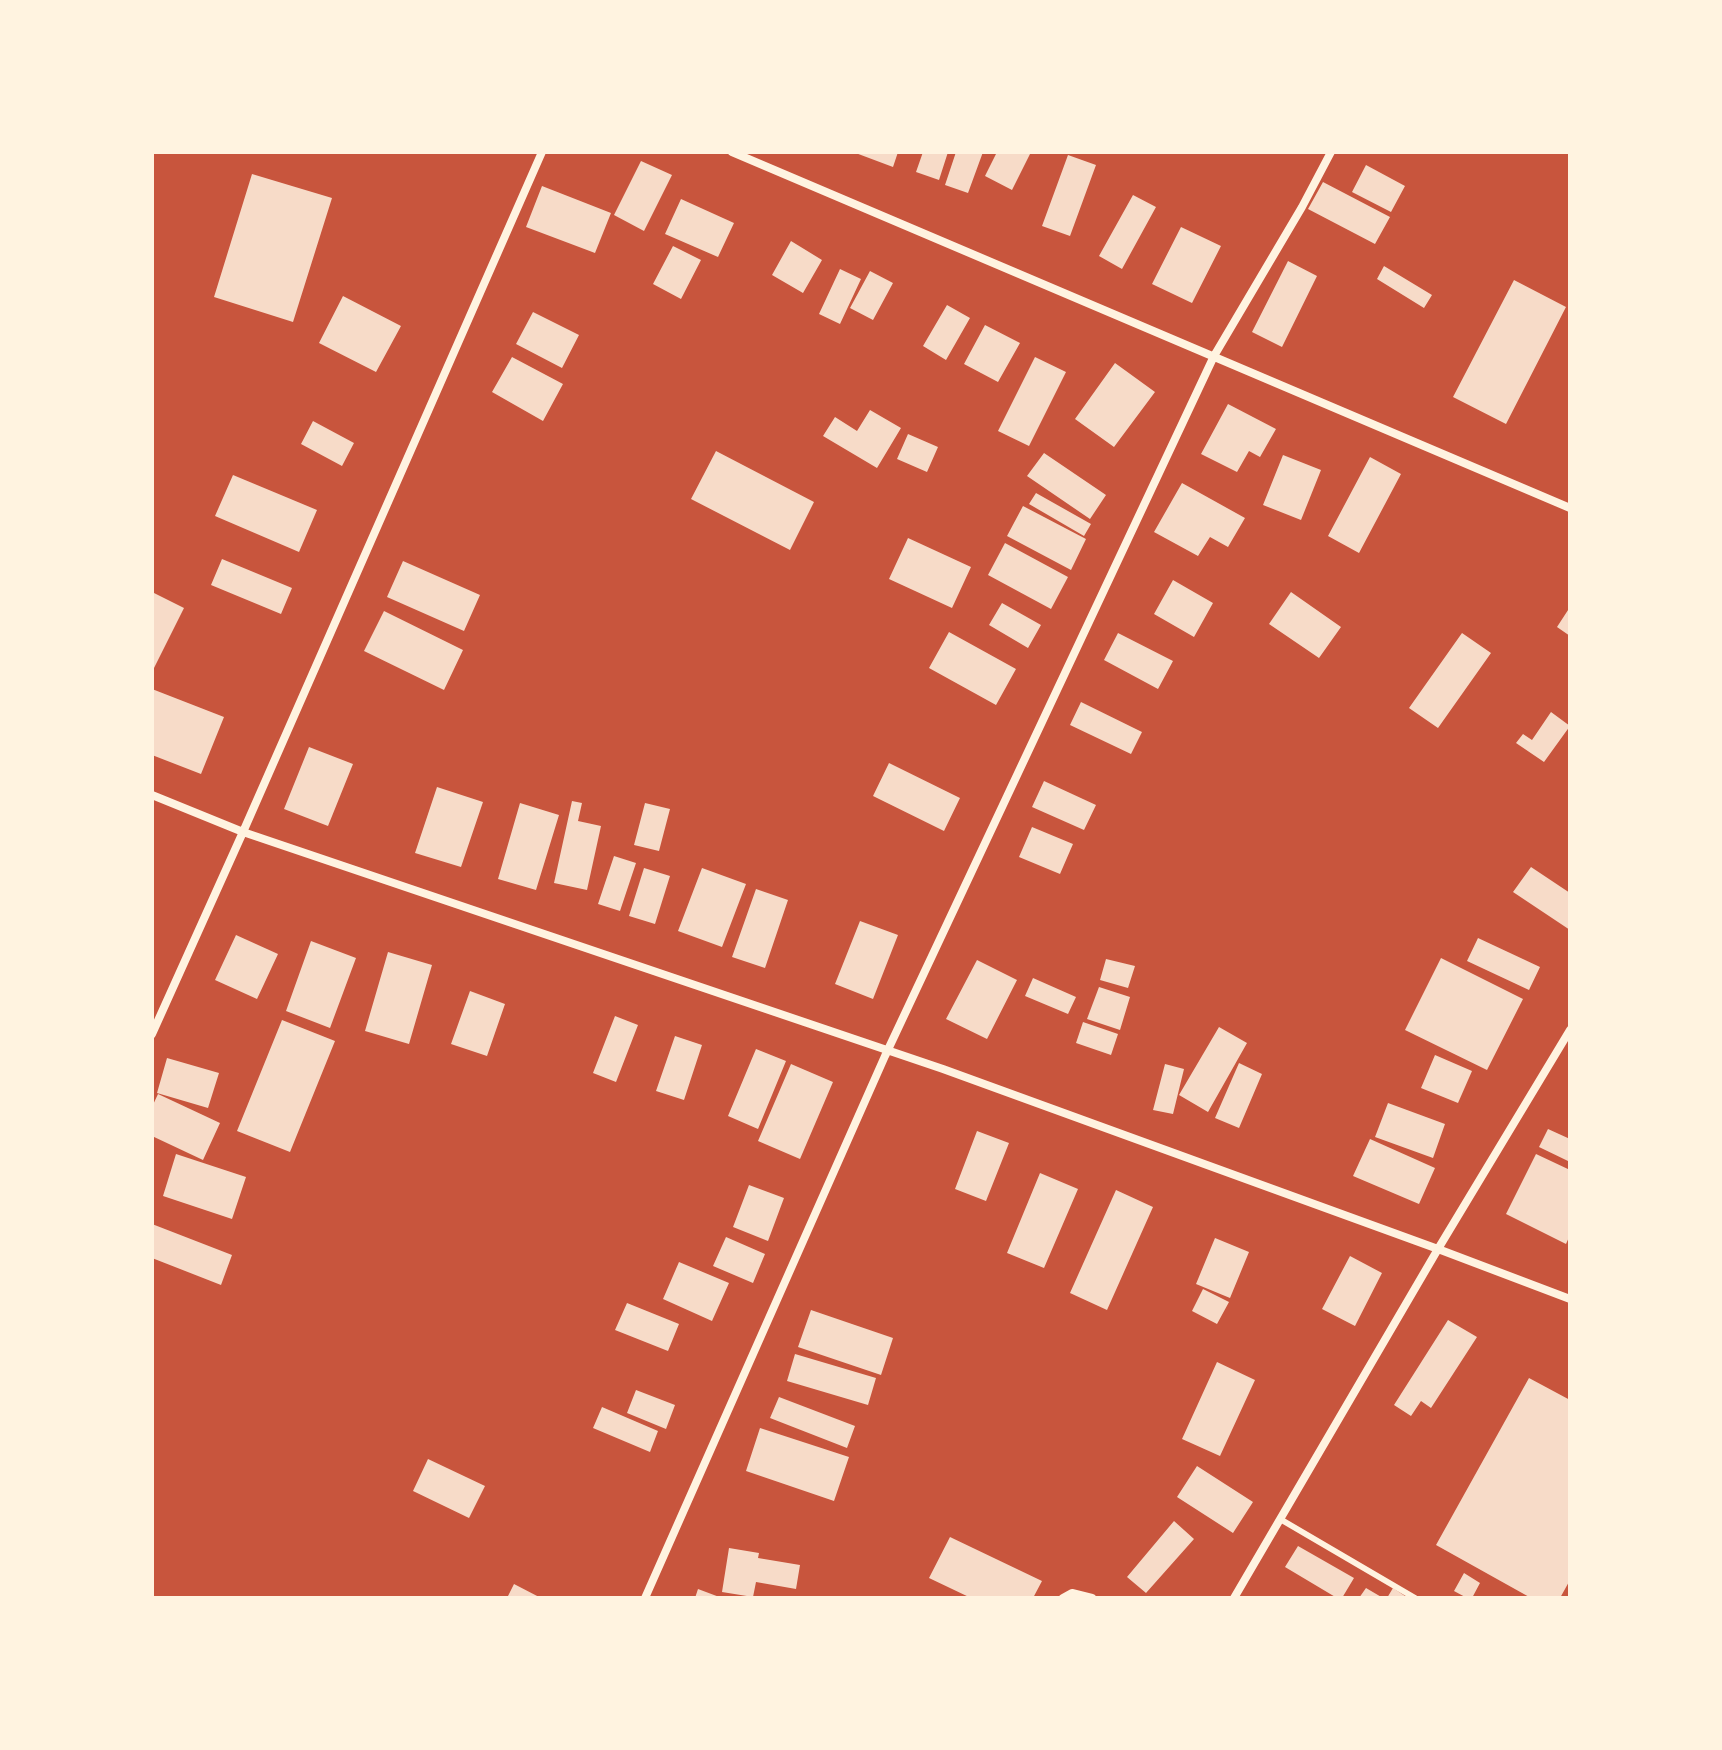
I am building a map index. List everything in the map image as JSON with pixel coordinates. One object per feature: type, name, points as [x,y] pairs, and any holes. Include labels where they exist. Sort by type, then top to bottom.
[{"type":"street","points":[[152,1034],[542,152]]},
{"type":"street","points":[[732,152],[1570,508]]},
{"type":"street","points":[[645,1598],[888,1050],[1214,356],[1331,152]]},
{"type":"street","points":[[152,795],[243,832],[888,1050],[1570,1299]]},
{"type":"street","points":[[1234,1598],[1570,1030]]},
{"type":"street","points":[[1063,1598],[1072,1593],[1092,1598]]},
{"type":"lane","points":[[1280,1519],[1415,1598]]},
{"type":"building","points":[[853,152],[898,152],[893,167]]},
{"type":"building","points":[[923,152],[948,152],[939,180],[916,172]]},
{"type":"building","points":[[956,152],[983,152],[968,193],[945,185]]},
{"type":"building","points":[[997,152],[1031,152],[1012,190],[985,176]]},
{"type":"building","points":[[1068,155],[1096,165],[1070,236],[1042,226]]},
{"type":"building","points":[[641,161],[672,175],[644,231],[614,215]]},
{"type":"building","points":[[1366,165],[1405,186],[1391,212],[1352,192]]},
{"type":"building","points":[[252,174],[332,198],[293,322],[214,297]]},
{"type":"building","points":[[1323,182],[1390,217],[1375,244],[1308,209]]},
{"type":"building","points":[[542,186],[611,213],[595,253],[526,227]]},
{"type":"building","points":[[1133,195],[1156,207],[1122,269],[1099,256]]},
{"type":"building","points":[[681,199],[734,223],[718,257],[665,234]]},
{"type":"building","points":[[1181,227],[1221,246],[1192,303],[1152,284]]},
{"type":"building","points":[[791,241],[822,260],[803,293],[772,275]]},
{"type":"building","points":[[673,246],[701,260],[681,299],[653,284]]},
{"type":"building","points":[[1288,261],[1317,276],[1282,347],[1252,332]]},
{"type":"building","points":[[1384,266],[1432,295],[1424,308],[1377,279]]},
{"type":"building","points":[[840,269],[861,279],[840,324],[819,314]]},
{"type":"building","points":[[870,271],[893,283],[873,320],[850,308]]},
{"type":"building","points":[[1514,280],[1566,307],[1506,424],[1453,397]]},
{"type":"building","points":[[343,296],[401,326],[376,372],[319,343]]},
{"type":"building","points":[[947,305],[970,318],[946,360],[923,346]]},
{"type":"building","points":[[533,312],[579,335],[562,368],[516,344]]},
{"type":"building","points":[[985,325],[1020,343],[998,382],[964,364]]},
{"type":"building","points":[[512,357],[563,384],[543,421],[492,392]]},
{"type":"building","points":[[1035,357],[1066,372],[1029,446],[998,431]]},
{"type":"building","points":[[1115,363],[1155,392],[1114,447],[1075,419]]},
{"type":"building","points":[[1228,404],[1276,429],[1260,457],[1249,451],[1237,472],[1201,454]]},
{"type":"building","points":[[870,410],[901,428],[877,468],[823,436],[835,417],[857,431]]},
{"type":"building","points":[[313,421],[354,443],[342,466],[301,444]]},
{"type":"building","points":[[908,434],[938,447],[927,472],[897,459]]},
{"type":"building","points":[[716,451],[814,502],[790,550],[691,499]]},
{"type":"building","points":[[1044,453],[1106,495],[1090,519],[1027,476]]},
{"type":"building","points":[[1283,455],[1321,470],[1301,520],[1263,505]]},
{"type":"building","points":[[1370,457],[1401,474],[1359,553],[1328,536]]},
{"type":"building","points":[[233,475],[317,510],[299,552],[215,516]]},
{"type":"building","points":[[1182,483],[1245,518],[1228,547],[1210,537],[1198,556],[1154,532]]},
{"type":"building","points":[[1036,493],[1091,524],[1084,536],[1029,504]]},
{"type":"building","points":[[1023,506],[1086,539],[1071,570],[1007,536]]},
{"type":"building","points":[[908,538],[971,567],[952,608],[889,579]]},
{"type":"building","points":[[1005,543],[1068,577],[1051,609],[988,575]]},
{"type":"building","points":[[222,559],[292,588],[281,614],[211,585]]},
{"type":"building","points":[[403,561],[480,595],[464,631],[387,597]]},
{"type":"building","points":[[1173,580],[1213,603],[1194,637],[1154,614]]},
{"type":"building","points":[[152,592],[184,608],[152,672]]},
{"type":"building","points":[[1291,592],[1341,627],[1319,658],[1269,624]]},
{"type":"building","points":[[1002,603],[1041,625],[1028,648],[989,625]]},
{"type":"building","points":[[1570,607],[1570,636],[1557,627]]},
{"type":"building","points":[[384,611],[463,650],[444,690],[364,651]]},
{"type":"building","points":[[949,632],[1016,669],[996,705],[929,668]]},
{"type":"building","points":[[1118,633],[1173,661],[1158,689],[1104,660]]},
{"type":"building","points":[[1462,633],[1491,653],[1438,728],[1409,708]]},
{"type":"building","points":[[152,689],[224,717],[201,774],[152,755]]},
{"type":"building","points":[[1081,702],[1142,732],[1131,754],[1070,725]]},
{"type":"building","points":[[1551,712],[1570,726],[1544,762],[1516,743],[1523,734],[1532,740]]},
{"type":"building","points":[[309,747],[353,764],[328,826],[284,809]]},
{"type":"building","points":[[889,763],[960,798],[944,831],[873,796]]},
{"type":"building","points":[[1044,781],[1096,805],[1084,830],[1032,807]]},
{"type":"building","points":[[437,787],[483,802],[461,867],[415,853]]},
{"type":"building","points":[[572,801],[582,803],[578,821],[601,826],[587,890],[554,883]]},
{"type":"building","points":[[520,803],[559,815],[536,890],[498,879]]},
{"type":"building","points":[[645,803],[670,809],[659,851],[634,845]]},
{"type":"building","points":[[1032,827],[1073,844],[1060,874],[1019,857]]},
{"type":"building","points":[[614,856],[636,863],[620,911],[598,904]]},
{"type":"building","points":[[1531,867],[1570,893],[1570,930],[1513,892]]},
{"type":"building","points":[[644,868],[670,876],[655,924],[629,916]]},
{"type":"building","points":[[702,868],[746,884],[722,947],[678,931]]},
{"type":"building","points":[[756,889],[788,900],[765,968],[732,957]]},
{"type":"building","points":[[860,921],[898,935],[873,999],[835,984]]},
{"type":"building","points":[[236,935],[278,954],[257,999],[215,980]]},
{"type":"building","points":[[1478,938],[1540,967],[1529,990],[1467,961]]},
{"type":"building","points":[[311,941],[356,958],[330,1028],[286,1011]]},
{"type":"building","points":[[388,952],[432,965],[409,1044],[365,1031]]},
{"type":"building","points":[[1441,958],[1523,999],[1487,1070],[1405,1030]]},
{"type":"building","points":[[1106,959],[1135,966],[1128,988],[1100,980]]},
{"type":"building","points":[[977,960],[1017,980],[987,1039],[946,1019]]},
{"type":"building","points":[[1033,978],[1076,997],[1068,1014],[1025,996]]},
{"type":"building","points":[[1099,987],[1130,997],[1120,1030],[1087,1019]]},
{"type":"building","points":[[470,991],[505,1004],[487,1056],[451,1044]]},
{"type":"building","points":[[615,1016],[638,1025],[616,1082],[593,1073]]},
{"type":"building","points":[[282,1020],[335,1041],[290,1152],[237,1131]]},
{"type":"building","points":[[1083,1022],[1118,1034],[1111,1055],[1076,1043]]},
{"type":"building","points":[[1219,1027],[1247,1043],[1208,1112],[1179,1095]]},
{"type":"building","points":[[675,1036],[702,1045],[684,1100],[656,1091]]},
{"type":"building","points":[[756,1049],[786,1061],[758,1129],[728,1116]]},
{"type":"building","points":[[1435,1055],[1472,1071],[1458,1103],[1421,1088]]},
{"type":"building","points":[[167,1058],[219,1073],[208,1108],[157,1093]]},
{"type":"building","points":[[1239,1063],[1262,1074],[1239,1128],[1215,1118]]},
{"type":"building","points":[[791,1064],[833,1082],[800,1159],[758,1141]]},
{"type":"building","points":[[1165,1064],[1184,1069],[1173,1114],[1153,1110]]},
{"type":"building","points":[[158,1094],[220,1123],[203,1160],[152,1136],[152,1107]]},
{"type":"building","points":[[1388,1103],[1445,1124],[1433,1158],[1375,1137]]},
{"type":"building","points":[[1548,1129],[1570,1139],[1568,1161],[1539,1147]]},
{"type":"building","points":[[977,1131],[1009,1143],[986,1201],[955,1189]]},
{"type":"building","points":[[1370,1139],[1435,1168],[1419,1204],[1353,1176]]},
{"type":"building","points":[[176,1154],[246,1177],[232,1219],[163,1196]]},
{"type":"building","points":[[1536,1154],[1570,1170],[1570,1235],[1566,1244],[1506,1214]]},
{"type":"building","points":[[1040,1173],[1078,1189],[1044,1268],[1007,1253]]},
{"type":"building","points":[[749,1185],[784,1198],[768,1241],[733,1227]]},
{"type":"building","points":[[1116,1190],[1153,1207],[1107,1310],[1070,1293]]},
{"type":"building","points":[[152,1224],[232,1255],[221,1285],[152,1258]]},
{"type":"building","points":[[726,1237],[765,1254],[753,1283],[713,1266]]},
{"type":"building","points":[[1215,1238],[1249,1252],[1230,1298],[1196,1284]]},
{"type":"building","points":[[1350,1256],[1382,1273],[1355,1326],[1322,1309]]},
{"type":"building","points":[[679,1262],[729,1283],[712,1321],[663,1299]]},
{"type":"building","points":[[1203,1289],[1229,1302],[1217,1324],[1192,1311]]},
{"type":"building","points":[[627,1303],[679,1324],[668,1351],[615,1330]]},
{"type":"building","points":[[811,1310],[893,1338],[881,1375],[798,1347]]},
{"type":"building","points":[[1448,1320],[1477,1337],[1431,1408],[1421,1401],[1411,1416],[1394,1405]]},
{"type":"building","points":[[795,1354],[876,1378],[868,1405],[787,1381]]},
{"type":"building","points":[[1217,1362],[1255,1380],[1220,1456],[1182,1439]]},
{"type":"building","points":[[1529,1378],[1570,1400],[1570,1580],[1560,1598],[1531,1598],[1436,1545]]},
{"type":"building","points":[[636,1390],[675,1405],[666,1429],[627,1413]]},
{"type":"building","points":[[779,1397],[855,1426],[847,1448],[770,1418]]},
{"type":"building","points":[[602,1407],[658,1431],[650,1452],[593,1428]]},
{"type":"building","points":[[760,1428],[849,1457],[834,1501],[746,1471]]},
{"type":"building","points":[[428,1459],[485,1486],[469,1518],[413,1491]]},
{"type":"building","points":[[1197,1466],[1253,1502],[1233,1533],[1177,1497]]},
{"type":"building","points":[[1174,1521],[1194,1539],[1146,1593],[1127,1577]]},
{"type":"building","points":[[950,1537],[1042,1581],[1033,1598],[971,1598],[929,1578]]},
{"type":"building","points":[[1298,1546],[1354,1578],[1342,1598],[1285,1567]]},
{"type":"building","points":[[729,1548],[759,1553],[758,1558],[800,1565],[796,1589],[756,1582],[753,1597],[722,1592]]},
{"type":"building","points":[[1464,1573],[1480,1583],[1472,1598],[1454,1591]]},
{"type":"building","points":[[514,1584],[541,1598],[507,1598]]},
{"type":"building","points":[[1366,1588],[1383,1598],[1359,1598]]},
{"type":"building","points":[[1393,1588],[1408,1598],[1387,1598]]},
{"type":"building","points":[[698,1589],[722,1598],[695,1598]]}]
